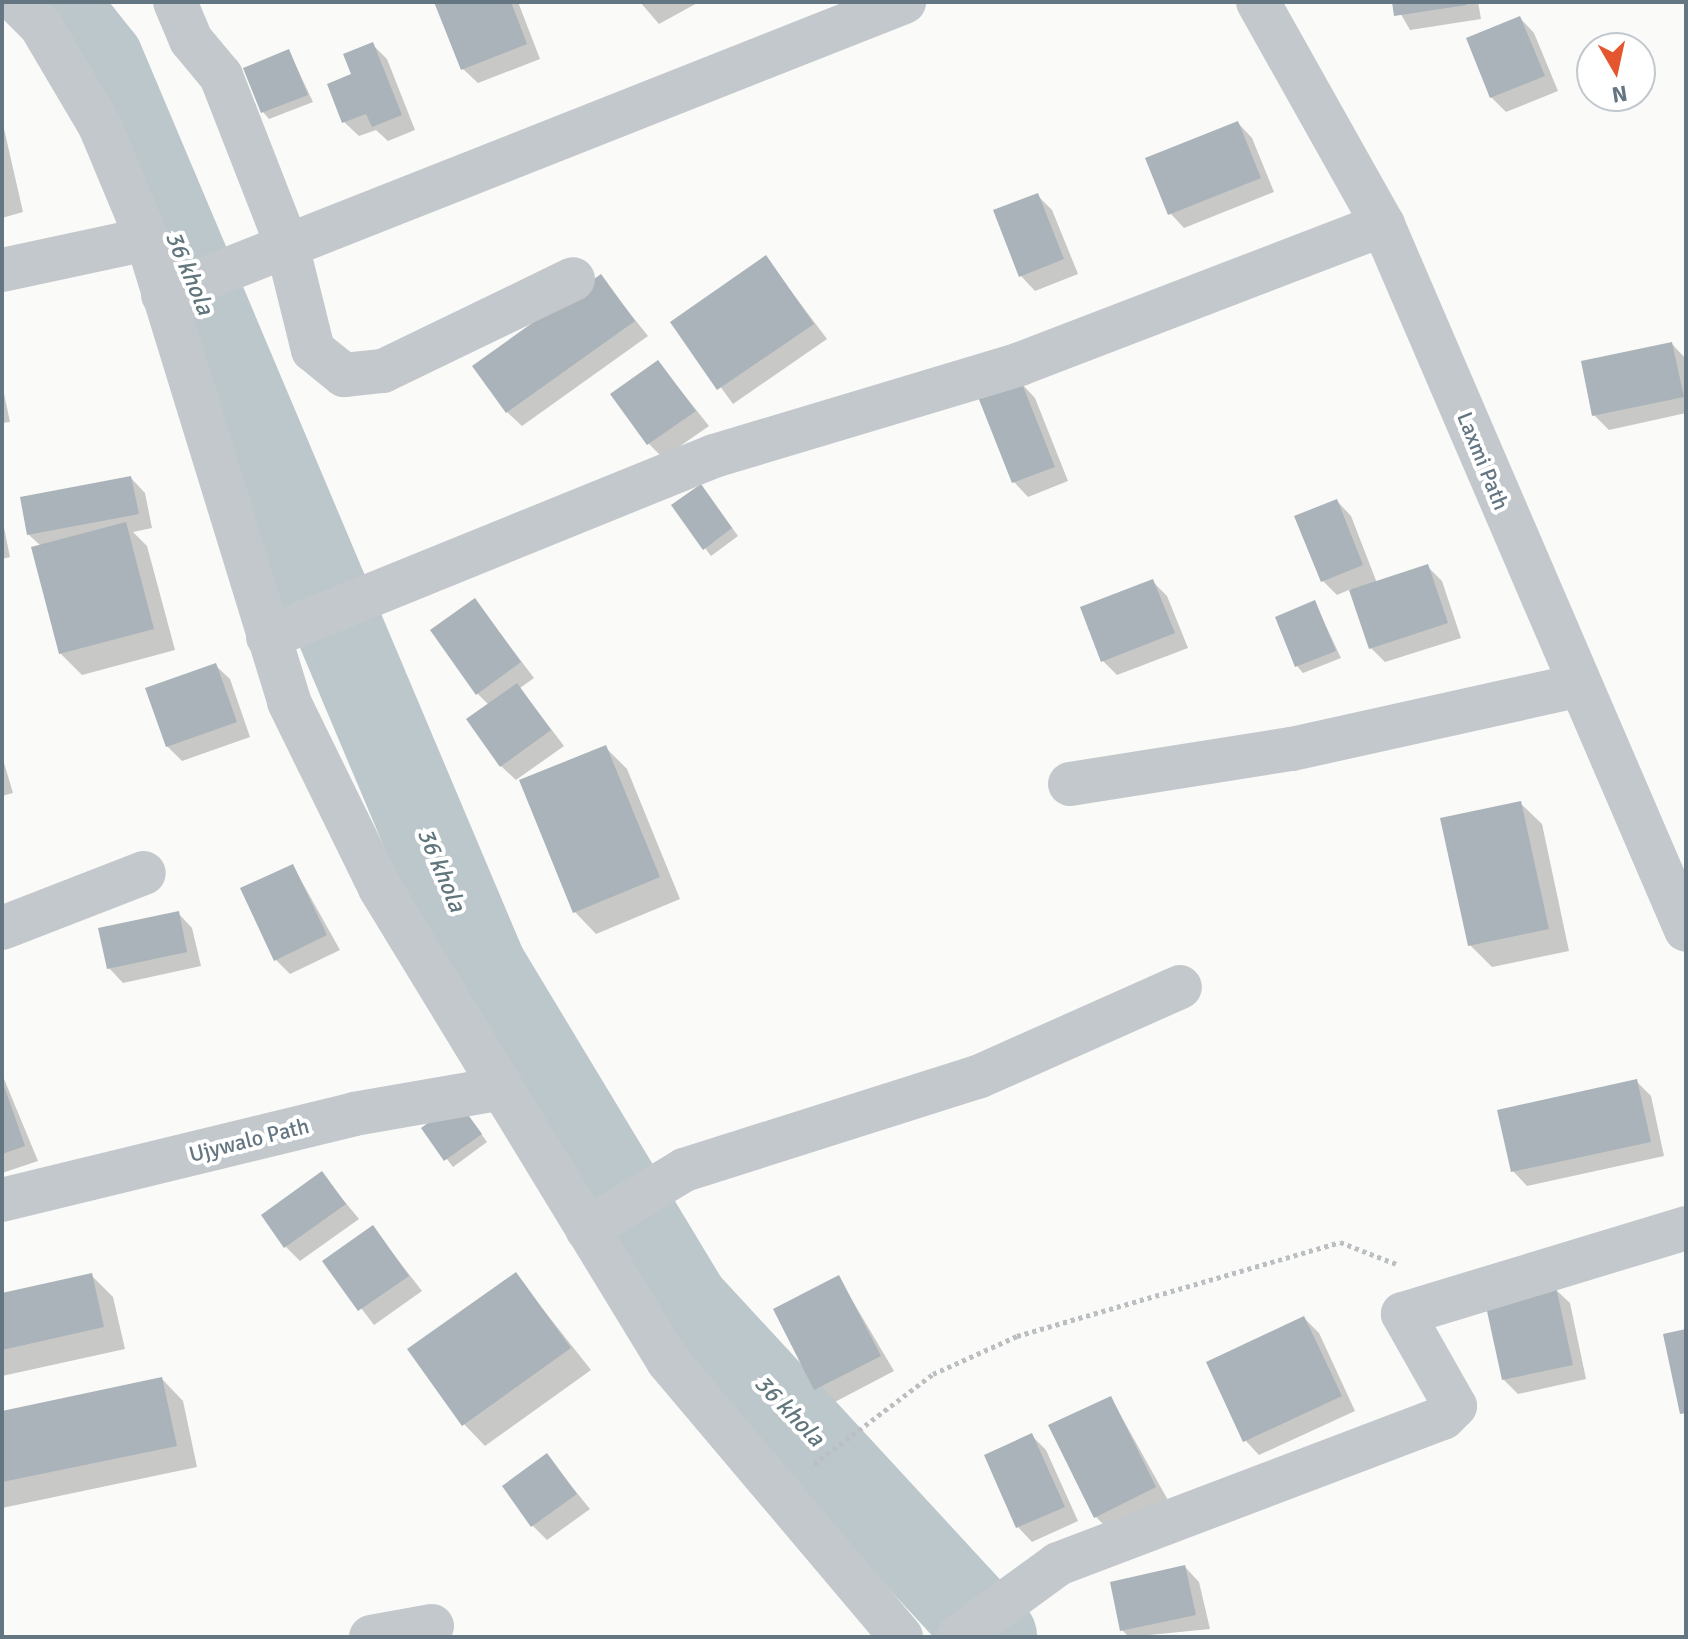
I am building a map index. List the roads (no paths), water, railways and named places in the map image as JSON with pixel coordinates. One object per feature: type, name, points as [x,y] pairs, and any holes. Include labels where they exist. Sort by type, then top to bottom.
[{"type":"street","points":[[175,2],[191,40],[221,76],[281,247],[313,350],[344,375],[383,371],[573,279]]},
{"type":"street","points":[[163,295],[904,2]]},
{"type":"street","name":"Laxmi Path","points":[[1258,2],[1383,225],[1576,686],[1686,930]]},
{"type":"street","points":[[20,21],[100,126],[147,239],[163,295],[285,631],[289,702],[380,888],[497,1089],[594,1225],[668,1361],[901,1637]]},
{"type":"street","points":[[285,631],[714,456],[1020,364],[1383,225]]},
{"type":"street","points":[[2,270],[147,239]]},
{"type":"street","points":[[1070,784],[1292,749],[1576,686]]},
{"type":"street","points":[[2,928],[144,873]]},
{"type":"street","points":[[594,1225],[651,1190],[757,1143],[978,1077],[1180,987]]},
{"type":"street","name":"Ujywalo Path","points":[[2,1200],[354,1114],[497,1089]]},
{"type":"street","points":[[958,1637],[995,1604],[1058,1564],[1443,1418],[1455,1406],[1403,1314],[1463,1291],[1686,1228]]},
{"type":"street","points":[[371,1637],[432,1626]]},
{"type":"waterway","name":"36 khola","points":[[53,2],[100,61],[483,968],[686,1304],[993,1637]]}]
